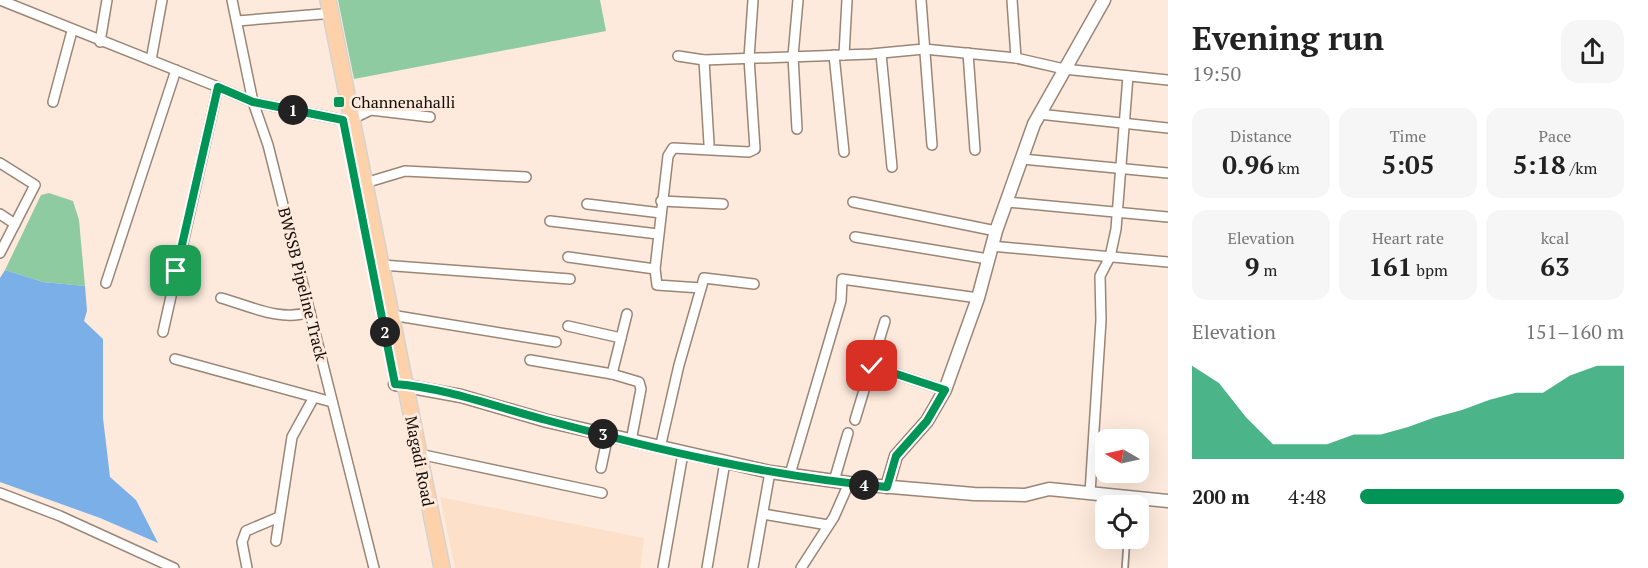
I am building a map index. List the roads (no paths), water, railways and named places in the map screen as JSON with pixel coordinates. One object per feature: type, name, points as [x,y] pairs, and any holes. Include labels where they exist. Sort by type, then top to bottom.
[{"type":"main road","name":"Magadi Road","points":[[323,5],[400,385],[432,568]]},
{"type":"main road","name":"Magadi Road","points":[[348,120],[365,183],[391,315],[400,385],[419,454],[442,568]]},
{"type":"street","points":[[100,42],[108,0]]},
{"type":"street","points":[[151,60],[162,0]]},
{"type":"street","name":"BWSSB Pipeline Track","points":[[232,0],[253,102],[268,145],[374,568]]},
{"type":"street","points":[[701,288],[657,285],[655,268],[668,156],[673,148],[749,152],[755,149],[749,58],[753,0]]},
{"type":"street","points":[[797,129],[793,56],[798,0]]},
{"type":"street","points":[[844,152],[839,55],[847,0]]},
{"type":"street","points":[[921,0],[932,145]]},
{"type":"street","points":[[1012,0],[1016,58]]},
{"type":"street","points":[[887,487],[896,456],[927,421],[945,390],[978,298],[996,231],[1039,114],[1104,0]]},
{"type":"street","points":[[0,1],[253,102],[348,120],[371,110],[430,117]]},
{"type":"street","points":[[237,21],[323,5]]},
{"type":"street","points":[[52,102],[72,31]]},
{"type":"street","points":[[678,56],[704,60],[881,54],[924,49],[1016,58],[1064,69],[1168,80]]},
{"type":"street","points":[[968,53],[975,150]]},
{"type":"street","points":[[881,54],[892,167]]},
{"type":"street","points":[[704,60],[709,144]]},
{"type":"street","points":[[106,283],[176,70]]},
{"type":"street","points":[[1090,493],[1101,320],[1100,276],[1110,257],[1118,213],[1128,76]]},
{"type":"street","points":[[163,332],[218,87]]},
{"type":"street","points":[[1039,114],[1168,128]]},
{"type":"street","points":[[1022,159],[1168,173]]},
{"type":"street","points":[[0,163],[35,185],[0,252]]},
{"type":"street","points":[[365,183],[405,171],[526,177]]},
{"type":"street","points":[[661,201],[723,204]]},
{"type":"street","points":[[853,201],[996,231]]},
{"type":"street","points":[[1007,202],[1168,217]]},
{"type":"street","points":[[587,204],[660,213]]},
{"type":"street","points":[[0,214],[15,224]]},
{"type":"street","points":[[550,220],[658,234]]},
{"type":"street","points":[[855,237],[989,253],[1110,257],[1168,262]]},
{"type":"street","points":[[568,257],[655,268]]},
{"type":"street","points":[[382,265],[570,279]]},
{"type":"street","points":[[660,448],[679,365],[704,278],[754,284]]},
{"type":"street","points":[[790,474],[841,300],[842,279],[978,298]]},
{"type":"street","points":[[221,297],[284,317],[295,317],[309,312]]},
{"type":"street","points":[[612,374],[627,314]]},
{"type":"street","points":[[391,315],[556,342]]},
{"type":"street","points":[[855,420],[885,321]]},
{"type":"street","points":[[568,327],[621,338]]},
{"type":"street","points":[[175,359],[332,402]]},
{"type":"street","points":[[530,360],[612,374],[639,382],[641,389],[631,441]]},
{"type":"street","points":[[872,366],[945,390]]},
{"type":"street","points":[[400,385],[461,396],[631,441],[770,472],[849,483],[974,494],[1025,495],[1049,489],[1099,495]]},
{"type":"street","points":[[276,541],[292,436],[314,397]]},
{"type":"street","points":[[834,481],[848,433]]},
{"type":"street","points":[[601,468],[608,435]]},
{"type":"street","points":[[663,568],[683,453]]},
{"type":"street","points":[[419,454],[602,493]]},
{"type":"street","points":[[706,568],[725,462]]},
{"type":"street","points":[[753,568],[770,472]]},
{"type":"street","points":[[801,568],[828,525],[849,483]]},
{"type":"street","points":[[0,492],[60,516],[174,568]]},
{"type":"street","points":[[1149,502],[1168,501]]},
{"type":"street","points":[[763,514],[828,525]]},
{"type":"street","points":[[247,568],[242,542],[246,531],[279,517]]},
{"type":"lane","points":[[1125,568],[1127,549]]},
{"type":"water","points":[[5,270],[43,282],[85,286],[87,311],[84,321],[103,339],[103,418],[110,477],[136,500],[158,543],[100,518],[0,482],[0,278]]},
{"type":"place","name":"Channenahalli","points":[[339,102]]}]
